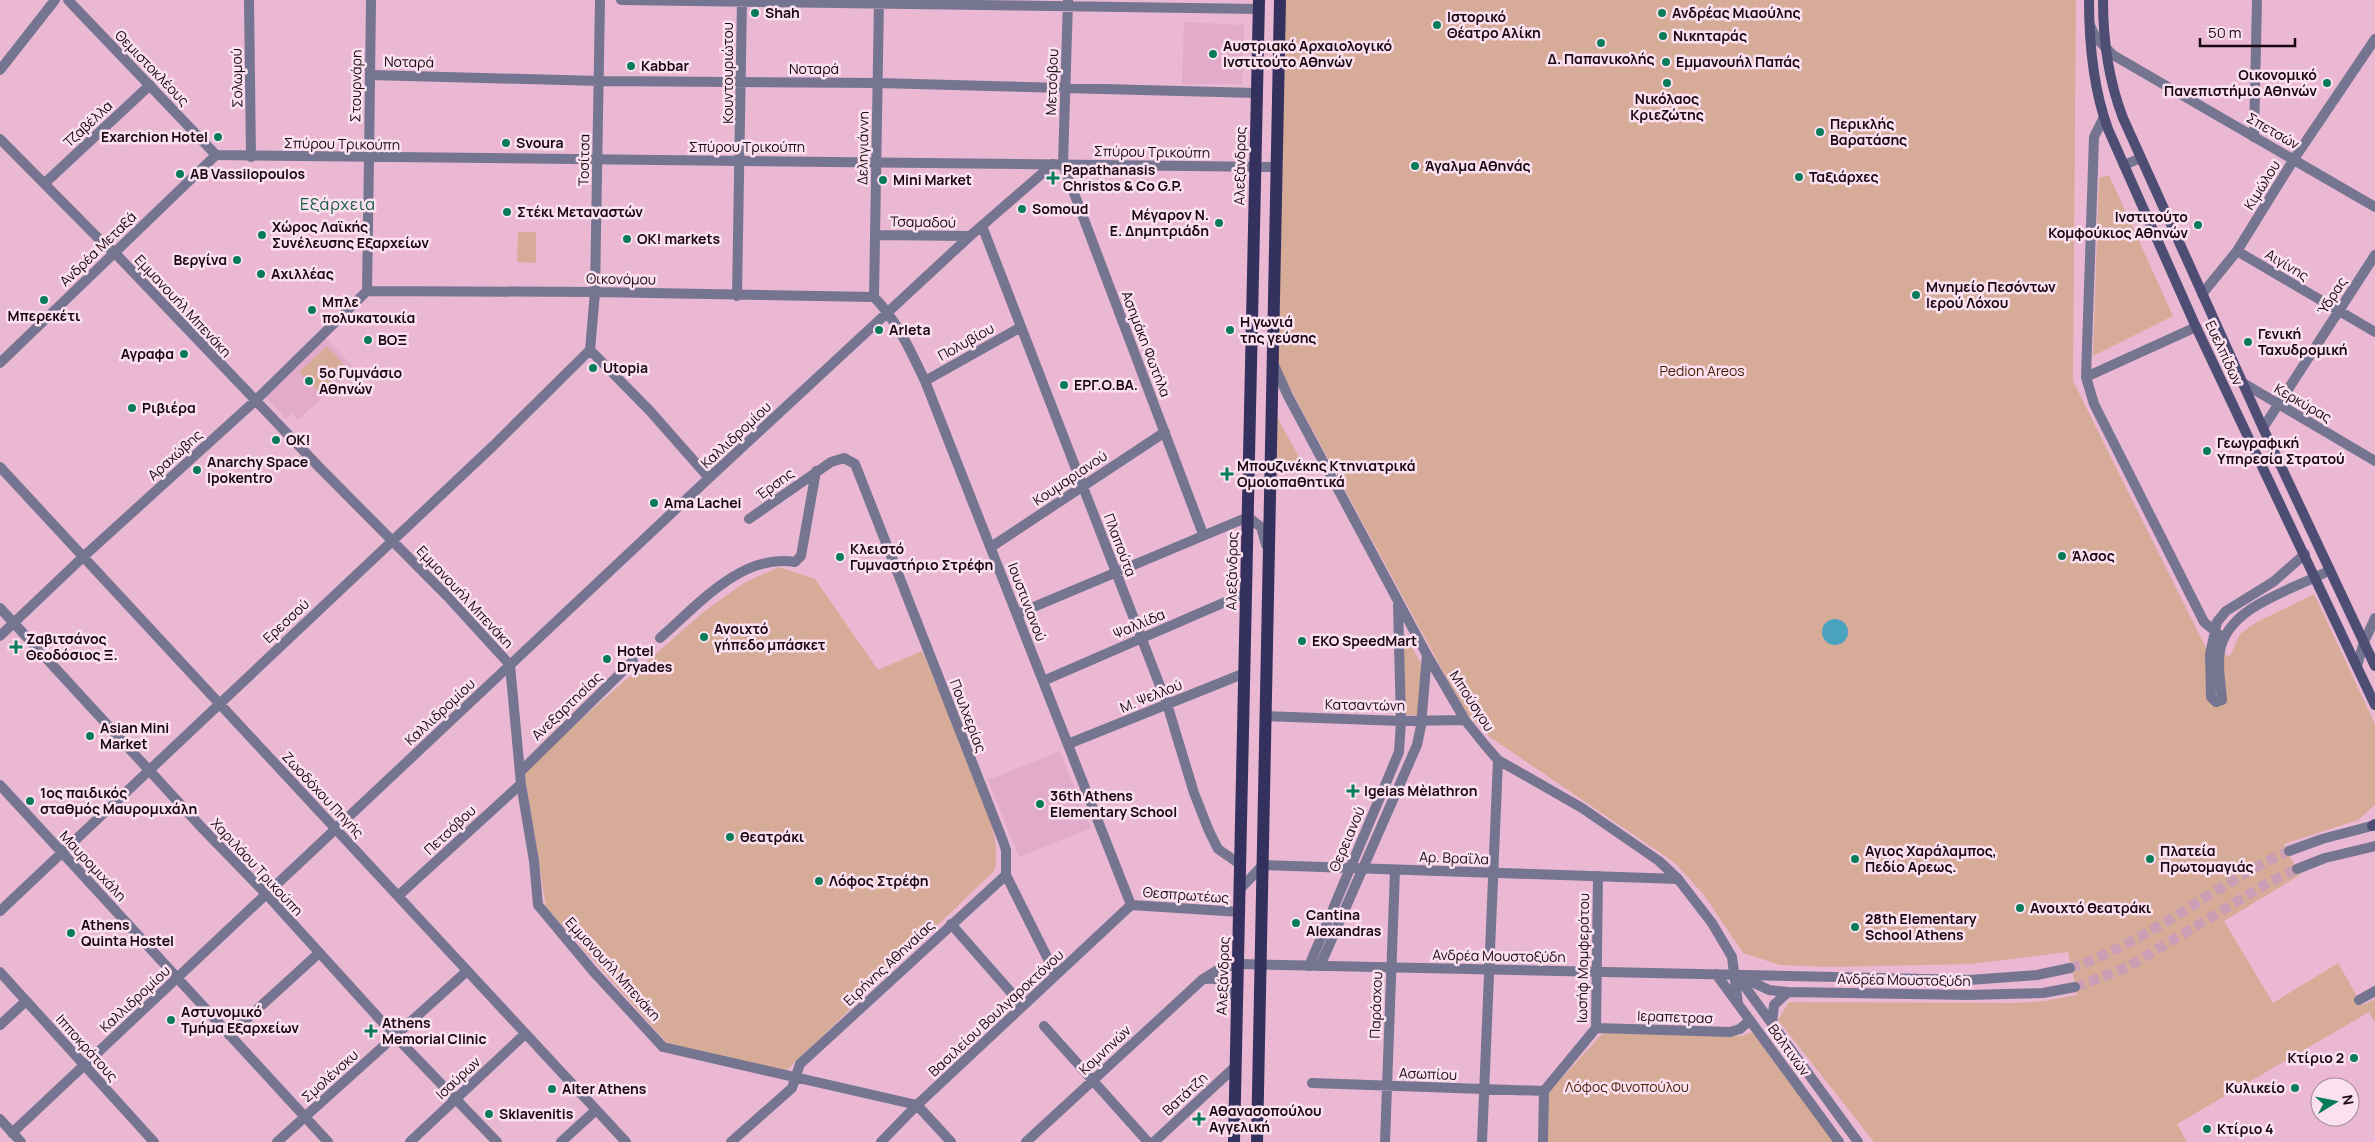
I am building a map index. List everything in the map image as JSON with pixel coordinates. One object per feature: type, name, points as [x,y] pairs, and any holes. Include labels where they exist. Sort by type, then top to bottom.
[{"type":"main road","points":[[1256,1142],[1280,0]]},
{"type":"main road","name":"Ευελπίδων","points":[[2090,0],[2095,80],[2104,117],[2196,327],[2375,705]]},
{"type":"main road","name":"Ευελπίδων","points":[[2103,0],[2104,47],[2110,84],[2141,158],[2263,428],[2375,666]]},
{"type":"main road","name":"Αλεξάνδρας","points":[[1234,1142],[1259,5]]},
{"type":"street","points":[[0,70],[56,0]]},
{"type":"street","name":"Θεμιστοκλέους","points":[[68,0],[216,155]]},
{"type":"street","name":"Σολωμού","points":[[250,0],[251,157]]},
{"type":"street","name":"Στουρνάρη","points":[[367,291],[371,0]]},
{"type":"street","name":"Τοσίτσα","points":[[590,350],[595,292],[600,0]]},
{"type":"street","points":[[621,0],[1259,5]]},
{"type":"street","points":[[2254,137],[2257,0]]},
{"type":"street","name":"Κουντουριώτου","points":[[737,296],[741,161],[742,1]]},
{"type":"street","name":"Δεληγιάννη","points":[[874,297],[879,2]]},
{"type":"street","name":"Μετσόβου","points":[[1058,164],[1066,89],[1068,3]]},
{"type":"street","name":"Σπετσών","points":[[2090,24],[2096,38],[2113,55],[2375,207]]},
{"type":"street","name":"Κιμώλου","points":[[2202,294],[2237,251],[2294,159],[2375,39]]},
{"type":"street","name":"Νοταρά","points":[[370,75],[1257,93]]},
{"type":"street","name":"Τζαβέλλα","points":[[45,183],[150,85]]},
{"type":"street","points":[[2104,117],[2094,137],[2086,377],[2094,404],[2204,622],[2219,635]]},
{"type":"street","name":"Εμμανουήλ Μπενάκη","points":[[0,139],[114,252],[510,665],[520,784],[534,861],[538,905],[593,971],[663,1047],[917,1105]]},
{"type":"street","name":"Σπύρου Τρικούπη","points":[[216,155],[251,157],[1277,167]]},
{"type":"street","name":"Ανδρέα Μεταξά","points":[[0,363],[216,155]]},
{"type":"street","points":[[2124,165],[2141,158]]},
{"type":"street","name":"Καλλιδρομίου","points":[[12,1133],[709,478],[890,313],[970,236],[1058,164]]},
{"type":"street","name":"Ασημάκη Φωτήλα","points":[[1058,164],[1204,534]]},
{"type":"street","name":"Πλαπούτα","points":[[982,226],[1167,704],[1194,793],[1209,831],[1218,849],[1241,865]]},
{"type":"street","name":"Τσαμαδού","points":[[875,235],[970,236]]},
{"type":"street","name":"Αιγίνης","points":[[2237,251],[2375,332]]},
{"type":"street","name":"Ύδρας","points":[[2263,428],[2375,255]]},
{"type":"street","name":"Οικονόμου","points":[[367,291],[595,292],[874,297]]},
{"type":"street","name":"Αραχώβης","points":[[0,636],[83,557],[255,401],[367,291]]},
{"type":"street","points":[[874,297],[890,313]]},
{"type":"street","name":"Ιουστινιανού","points":[[890,313],[901,329],[925,381],[1131,905]]},
{"type":"street","name":"Πολυβίου","points":[[925,381],[1021,327]]},
{"type":"street","points":[[2086,377],[2196,327]]},
{"type":"street","points":[[590,350],[650,411],[709,478]]},
{"type":"street","name":"Ερεσσού","points":[[0,911],[493,446],[590,350]]},
{"type":"street","name":"Μπούσγου","points":[[1273,363],[1288,396],[1398,602],[1465,720],[1498,760],[1582,808],[1659,861],[1678,879],[1712,924],[1729,951],[1736,974]]},
{"type":"street","name":"Κερκύρας","points":[[2243,384],[2375,461]]},
{"type":"street","name":"Κουμαριανού","points":[[991,547],[1165,432]]},
{"type":"street","name":"Πουλχερίας","points":[[816,471],[831,462],[844,458],[855,464],[1006,850],[1006,875],[1056,975]]},
{"type":"street","name":"Ζωοδόχου Πηγής","points":[[0,467],[626,1142]]},
{"type":"street","points":[[660,638],[715,589],[745,570],[774,560],[795,562],[801,556],[816,471]]},
{"type":"street","name":"Έρσης","points":[[750,519],[816,471]]},
{"type":"street","points":[[1017,614],[1248,517],[1261,527],[1269,564]]},
{"type":"street","points":[[2304,554],[2273,582],[2240,600],[2226,611],[2217,622],[2219,635],[2222,700],[2216,702],[2212,697],[2210,663],[2219,635],[2245,611],[2330,570]]},
{"type":"street","name":"Ψαλλίδα","points":[[1043,681],[1246,593]]},
{"type":"street","name":"Θερειανού","points":[[1309,966],[1396,761],[1401,742],[1398,602]]},
{"type":"street","name":"Χαριλάου Τρικούπη","points":[[0,608],[267,895],[395,1036],[498,1142]]},
{"type":"street","points":[[2357,666],[2364,642],[2375,618]]},
{"type":"street","name":"Θερειανού","points":[[1320,966],[1413,757],[1420,735],[1427,655]]},
{"type":"street","name":"Ανεξαρτησίας","points":[[520,772],[633,660]]},
{"type":"street","name":"Μ. Ψελλού","points":[[1068,744],[1245,673]]},
{"type":"street","name":"Κατσαντώνη","points":[[1266,716],[1465,720]]},
{"type":"street","points":[[1482,1142],[1498,760]]},
{"type":"street","name":"Πετσόβου","points":[[398,896],[520,784]]},
{"type":"street","name":"Μαυρομιχάλη","points":[[0,785],[328,1142]]},
{"type":"street","points":[[2289,851],[2322,839],[2374,825]]},
{"type":"street","points":[[2297,869],[2325,858],[2375,846]]},
{"type":"street","points":[[1240,890],[1263,865]]},
{"type":"street","name":"Αρ. Βραΐλα","points":[[1263,865],[1678,879]]},
{"type":"street","name":"Παράσχου","points":[[1385,1142],[1395,870]]},
{"type":"street","name":"Ειρήνης Αθηναίας","points":[[731,1142],[792,1088],[800,1064],[1006,875]]},
{"type":"street","name":"Ιωσήφ Μομφεράτου","points":[[1544,1091],[1596,1028],[1598,876]]},
{"type":"street","name":"Θεσπρωτέως","points":[[1131,905],[1240,912]]},
{"type":"street","name":"Βασιλείου Βουλγαροκτόνου","points":[[880,1142],[917,1105],[1131,905]]},
{"type":"street","points":[[951,924],[1023,1006]]},
{"type":"street","points":[[229,1035],[319,953]]},
{"type":"street","name":"Κομνηνών","points":[[1026,1142],[1202,979],[1221,968],[1239,964],[1260,964]]},
{"type":"street","name":"Ανδρέα Μουστοξύδη","points":[[1260,964],[1970,980],[2038,975],[2070,968]]},
{"type":"street","name":"Σμολένσκυ","points":[[278,1142],[467,971]]},
{"type":"street","name":"Ιπποκράτους","points":[[0,972],[154,1142]]},
{"type":"street","name":"Βαλτινών","points":[[1716,974],[1839,1142]]},
{"type":"street","points":[[1736,974],[1738,1004]]},
{"type":"street","name":"Ανδρέα Μουστοξύδη","points":[[1736,974],[1769,990],[1788,992],[1969,995],[2043,993],[2075,987]]},
{"type":"street","name":"Βαλτινών","points":[[1736,974],[1858,1142]]},
{"type":"street","points":[[1202,979],[1220,978],[1226,981],[1238,1002]]},
{"type":"street","points":[[2359,1000],[2375,991]]},
{"type":"street","points":[[1772,1024],[1774,1005],[1788,992]]},
{"type":"street","points":[[0,1025],[26,1001]]},
{"type":"street","name":"Ιεραπετρασ","points":[[1596,1028],[1730,1032],[1740,1029],[1750,1020]]},
{"type":"street","points":[[1044,1026],[1148,1142]]},
{"type":"street","name":"Ισαύρων","points":[[410,1142],[525,1034]]},
{"type":"street","name":"Βατάτζη","points":[[1154,1142],[1236,1066]]},
{"type":"street","name":"Ασωπίου","points":[[1312,1083],[1544,1091]]},
{"type":"street","points":[[1543,1142],[1544,1091]]},
{"type":"street","points":[[917,1105],[951,1142]]},
{"type":"street","points":[[562,1142],[596,1110]]},
{"type":"street","points":[[0,1119],[21,1142]]},
{"type":"shaded area","name":"Αυστριακό Αρχαιολογικό Ινστιτούτο Αθηνών","points":[[1184,22],[1244,25],[1242,84],[1182,84]]},
{"type":"shaded area","name":"5ο Γυμνάσιο Αθηνών","points":[[325,337],[354,368],[298,420],[292,414],[286,419],[263,394]]},
{"type":"shaded area","name":"36th Athens Elementary School","points":[[1060,751],[1091,828],[1019,857],[988,780]]},
{"type":"green space","name":"Pedion Areos","points":[[1285,0],[2076,0],[2073,381],[2207,650],[2230,656],[2240,634],[2255,623],[2314,594],[2375,724],[2375,805],[2358,820],[2284,844],[2300,875],[2224,921],[2273,1003],[2338,963],[2362,1005],[2375,999],[2375,1022],[2369,1012],[2177,1124],[2187,1142],[1874,1142],[1778,1020],[1789,1002],[2013,1003],[2045,1001],[2077,995],[2068,952],[1971,964],[1830,967],[1780,965],[1743,953],[1704,895],[1675,863],[1490,737],[1465,712],[1276,362]]},
{"type":"green space","points":[[2109,175],[2173,316],[2093,356],[2099,178]]},
{"type":"green space","points":[[518,232],[536,232],[536,263],[517,262]]},
{"type":"green space","points":[[327,346],[347,368],[320,393],[299,372]]},
{"type":"green space","points":[[1277,417],[1304,469],[1273,476]]},
{"type":"green space","points":[[779,567],[815,579],[878,670],[922,651],[950,716],[988,815],[996,848],[995,870],[786,1071],[667,1043],[546,907],[524,769],[706,610],[744,583]]},
{"type":"green space","points":[[1403,632],[1422,665],[1419,715],[1404,715]]},
{"type":"green space","name":"Λόφος Φινοπούλου","points":[[1604,1032],[1742,1036],[1752,1032],[1834,1142],[1547,1142],[1547,1094]]},
{"type":"water","points":[[1835,619],[1844,623],[1848,632],[1844,641],[1835,645],[1826,641],[1822,632],[1826,623]]},
{"type":"tunnel","points":[[2070,968],[2127,944],[2234,880],[2289,851]]},
{"type":"tunnel","points":[[2075,987],[2128,967],[2271,881],[2297,869]]},
{"type":"place","name":"Shah","points":[[755,13]]},
{"type":"place","name":"Ανδρέας Μιαούλης","points":[[1662,13]]},
{"type":"place","name":"Ιστορικό Θέατρο Αλίκη","points":[[1437,25]]},
{"type":"place","name":"Νικηταράς","points":[[1663,36]]},
{"type":"place","name":"Δ. Παπανικολής","points":[[1601,43]]},
{"type":"place","name":"Αυστριακό Αρχαιολογικό Ινστιτούτο Αθηνών","points":[[1213,54]]},
{"type":"place","name":"Εμμανουήλ Παπάς","points":[[1666,62]]},
{"type":"place","name":"Kabbar","points":[[631,66]]},
{"type":"place","name":"Νικόλαος Κριεζώτης","points":[[1667,83]]},
{"type":"place","name":"Οικονομικό Πανεπιστήμιο Αθηνών","points":[[2327,83]]},
{"type":"place","name":"Περικλής Βαρατάσης","points":[[1820,132]]},
{"type":"place","name":"Exarchion Hotel","points":[[218,137]]},
{"type":"place","name":"Svoura","points":[[506,143]]},
{"type":"place","name":"Άγαλμα Αθηνάς","points":[[1415,166]]},
{"type":"place","name":"AB Vassilopoulos","points":[[180,174]]},
{"type":"place","name":"Ταξιάρχες","points":[[1799,177]]},
{"type":"place","name":"Papathanasis Christos & Co G.P.","points":[[1053,178]]},
{"type":"place","name":"Mini Market","points":[[883,180]]},
{"type":"place","name":"Somoud","points":[[1022,209]]},
{"type":"place","name":"Στέκι Μεταναστών","points":[[507,212]]},
{"type":"place","name":"Μέγαρον Ν. Ε. Δημητριάδη","points":[[1219,223]]},
{"type":"place","name":"Ινστιτούτο Κομφούκιος Αθηνών","points":[[2198,225]]},
{"type":"place","name":"Χώρος Λαϊκής Συνέλευσης Εξαρχείων","points":[[262,235]]},
{"type":"place","name":"OK! markets","points":[[627,239]]},
{"type":"place","name":"Βεργίνα","points":[[237,260]]},
{"type":"place","name":"Αχιλλέας","points":[[261,274]]},
{"type":"place","name":"Μνημείο Πεσόντων Ιερού Λόχου","points":[[1916,295]]},
{"type":"place","name":"Μπερεκέτι","points":[[44,300]]},
{"type":"place","name":"Μπλε πολυκατοικία","points":[[312,310]]},
{"type":"place","name":"Arleta","points":[[879,330]]},
{"type":"place","name":"Η γωνιά της γεύσης","points":[[1230,330]]},
{"type":"place","name":"ΒΟΞ","points":[[368,340]]},
{"type":"place","name":"Γενική Ταχυδρομική","points":[[2248,342]]},
{"type":"place","name":"Αγραφα","points":[[184,354]]},
{"type":"place","name":"Utopia","points":[[593,368]]},
{"type":"place","name":"5ο Γυμνάσιο Αθηνών","points":[[309,381]]},
{"type":"place","name":"ΕΡΓ.Ο.ΒΑ.","points":[[1064,385]]},
{"type":"place","name":"Ριβιέρα","points":[[132,408]]},
{"type":"place","name":"ΟΚ!","points":[[276,440]]},
{"type":"place","name":"Γεωγραφική Υπηρεσία Στρατού","points":[[2207,451]]},
{"type":"place","name":"Anarchy Space Ipokentro","points":[[197,470]]},
{"type":"place","name":"Μπουζινέκης Κτηνιατρικά Ομοιοπαθητικά","points":[[1227,474]]},
{"type":"place","name":"Ama Lachei","points":[[654,503]]},
{"type":"place","name":"Άλσος","points":[[2062,556]]},
{"type":"place","name":"Κλειστό Γυμναστήριο Στρέφη","points":[[840,557]]},
{"type":"place","name":"Ανοιχτό γήπεδο μπάσκετ","points":[[704,637]]},
{"type":"place","name":"EKO SpeedMart","points":[[1302,641]]},
{"type":"place","name":"Ζαβιτσάνος Θεοδόσιος Ξ.","points":[[16,647]]},
{"type":"place","name":"Hotel Dryades","points":[[607,659]]},
{"type":"place","name":"Asian Mini Market","points":[[90,736]]},
{"type":"place","name":"Igeias Mèlathron","points":[[1353,791]]},
{"type":"place","name":"1ος παιδικός σταθμός Μαυρομιχάλη","points":[[30,801]]},
{"type":"place","name":"36th Athens Elementary School","points":[[1040,804]]},
{"type":"place","name":"θεατράκι","points":[[730,837]]},
{"type":"place","name":"Αγιος Χαράλαμπος, Πεδίο Αρεως.","points":[[1855,859]]},
{"type":"place","name":"Πλατεία Πρωτομαγιάς","points":[[2150,859]]},
{"type":"place","name":"Λόφος Στρέφη","points":[[819,881]]},
{"type":"place","name":"Ανοιχτό θεατράκι","points":[[2020,908]]},
{"type":"place","name":"Cantina Alexandras","points":[[1296,923]]},
{"type":"place","name":"28th Elementary School Athens","points":[[1855,927]]},
{"type":"place","name":"Athens Quinta Hostel","points":[[71,933]]},
{"type":"place","name":"Αστυνομικό Τμήμα Εξαρχείων","points":[[171,1020]]},
{"type":"place","name":"Athens Memorial Clinic","points":[[371,1031]]},
{"type":"place","name":"Κτίριο 2","points":[[2354,1058]]},
{"type":"place","name":"Κυλικείο","points":[[2295,1088]]},
{"type":"place","name":"Alter Athens","points":[[552,1089]]},
{"type":"place","name":"Sklavenitis","points":[[489,1114]]},
{"type":"place","name":"Αθανασοπούλου Αγγελική","points":[[1199,1119]]},
{"type":"place","name":"Κτίριο 4","points":[[2207,1129]]},
{"type":"district","name":"Εξάρχεια","points":[[338,204]]}]
